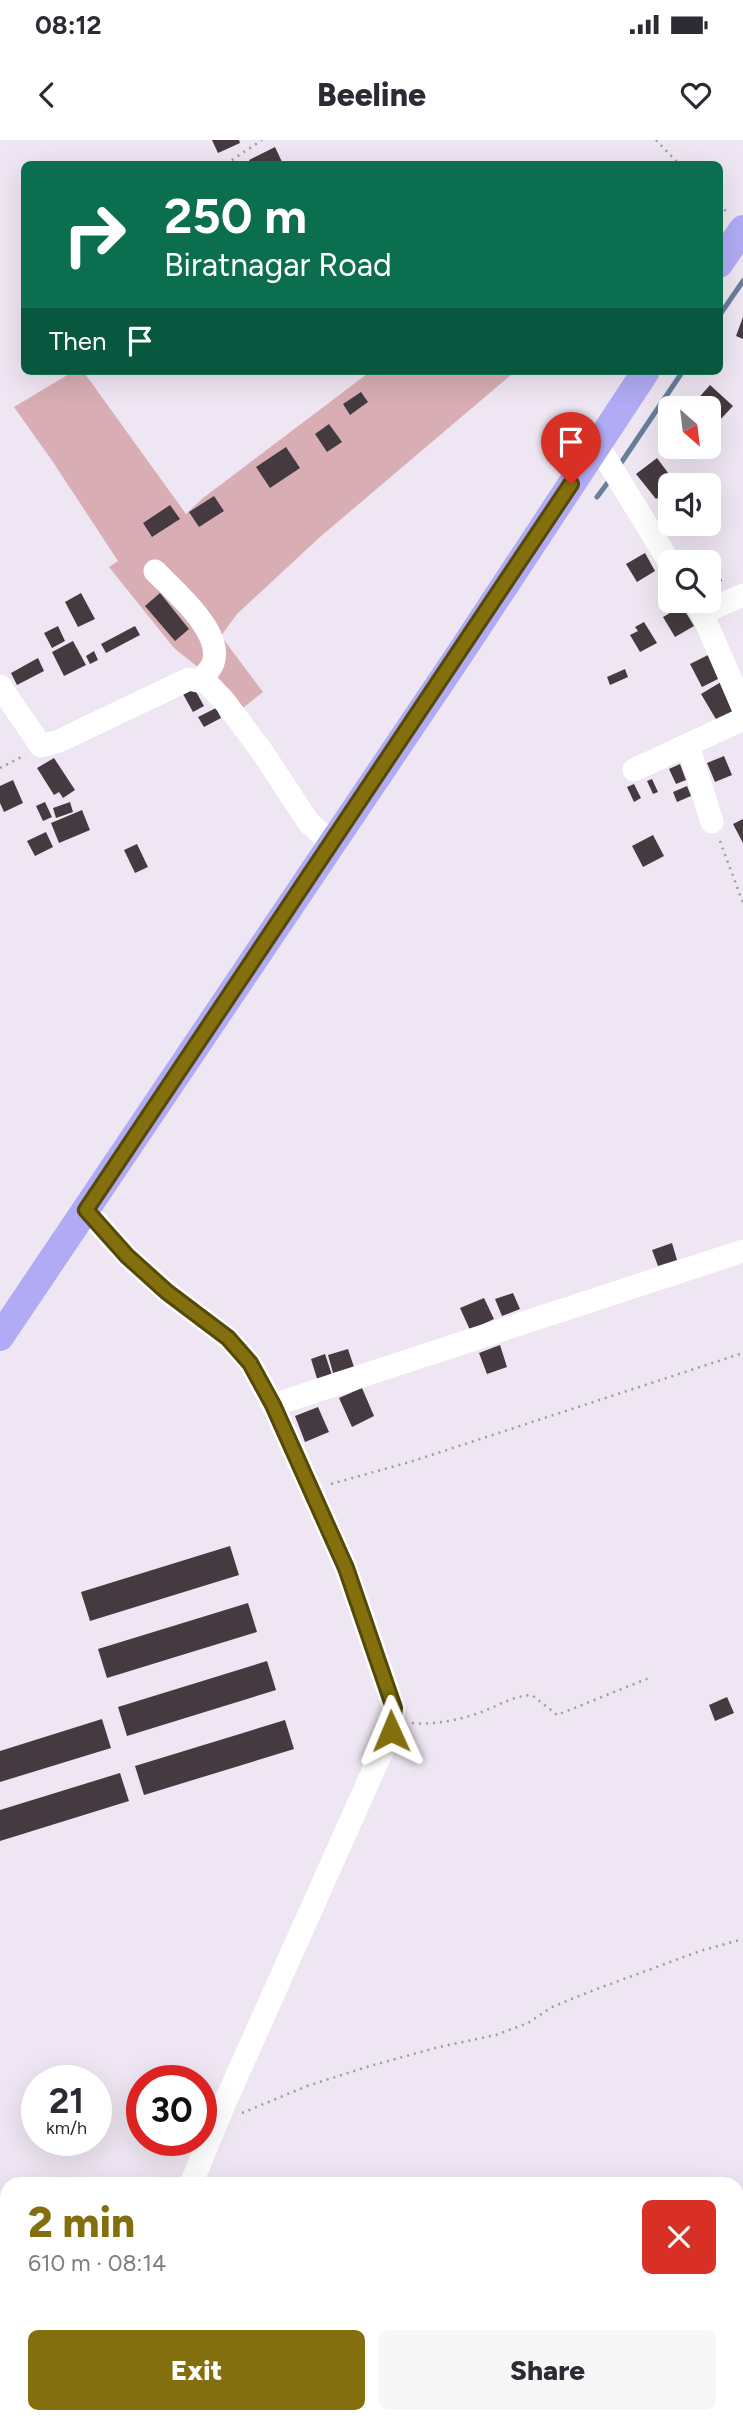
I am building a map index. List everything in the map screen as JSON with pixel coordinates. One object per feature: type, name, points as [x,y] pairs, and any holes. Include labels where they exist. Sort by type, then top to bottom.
[{"type":"main road","points":[[723,258],[743,229]]},
{"type":"main road","points":[[0,1337],[643,375]]},
{"type":"street","points":[[597,444],[662,550]]},
{"type":"street","points":[[155,571],[204,624],[214,646],[213,663],[200,681]]},
{"type":"street","points":[[721,601],[743,595]]},
{"type":"street","points":[[701,613],[743,708]]},
{"type":"street","points":[[0,686],[40,746],[59,741],[189,679],[207,683],[225,702],[309,823],[332,843]]},
{"type":"street","points":[[634,770],[743,719]]},
{"type":"street","points":[[688,745],[712,822]]},
{"type":"street","points":[[86,1210],[127,1256],[167,1292],[228,1338],[250,1363],[273,1405],[346,1568],[394,1708],[391,1731],[194,2177]]},
{"type":"street","points":[[273,1405],[743,1251]]},
{"type":"path","points":[[230,161],[262,140]]},
{"type":"path","points":[[656,140],[676,161]]},
{"type":"path","points":[[0,768],[40,746]]},
{"type":"path","points":[[712,822],[743,903]]},
{"type":"path","points":[[311,1490],[413,1461],[743,1353]]},
{"type":"path","points":[[393,1717],[415,1724],[443,1721],[479,1713],[518,1696],[532,1695],[557,1715],[649,1678]]},
{"type":"path","points":[[219,2118],[251,2111],[307,2086],[370,2066],[496,2035],[527,2023],[552,2007],[573,1998],[700,1951],[743,1939]]},
{"type":"shaded area","points":[[67,375],[86,375],[186,514],[203,498],[366,375],[511,375],[320,537],[237,614],[221,636],[263,692],[234,715],[204,672],[174,648],[109,567],[118,561],[14,407]]},
{"type":"building","points":[[212,140],[239,140],[240,143],[218,153]]},
{"type":"building","points":[[275,147],[282,161],[250,161]]},
{"type":"building","points":[[743,317],[743,339],[736,336]]},
{"type":"building","points":[[710,385],[733,406],[721,419],[721,396],[700,396]]},
{"type":"building","points":[[361,392],[368,402],[350,415],[343,404]]},
{"type":"building","points":[[329,424],[342,442],[327,452],[315,434]]},
{"type":"building","points":[[286,447],[300,468],[270,488],[256,467]]},
{"type":"building","points":[[657,458],[668,473],[658,473],[658,498],[656,499],[636,474]]},
{"type":"building","points":[[214,496],[224,511],[199,527],[189,512]]},
{"type":"building","points":[[170,505],[180,519],[152,537],[143,523]]},
{"type":"building","points":[[645,553],[655,571],[637,582],[626,564]]},
{"type":"building","points":[[81,593],[95,619],[78,627],[65,602]]},
{"type":"building","points":[[160,593],[189,629],[175,641],[145,606]]},
{"type":"building","points":[[670,613],[686,613],[694,626],[675,637],[663,617]]},
{"type":"building","points":[[644,622],[657,643],[640,652],[630,635],[638,631],[635,627]]},
{"type":"building","points":[[58,626],[65,641],[52,648],[44,633]]},
{"type":"building","points":[[135,626],[140,635],[106,653],[101,644]]},
{"type":"building","points":[[73,641],[86,665],[64,676],[52,652]]},
{"type":"building","points":[[94,651],[98,660],[90,664],[86,656]]},
{"type":"building","points":[[708,655],[720,678],[702,687],[690,664]]},
{"type":"building","points":[[38,658],[44,671],[17,685],[11,673]]},
{"type":"building","points":[[625,669],[628,677],[610,685],[607,677]]},
{"type":"building","points":[[721,682],[736,710],[717,721],[701,694]]},
{"type":"building","points":[[194,688],[204,706],[193,712],[183,694]]},
{"type":"building","points":[[216,708],[221,718],[204,727],[198,717]]},
{"type":"building","points":[[724,756],[732,775],[715,782],[707,763]]},
{"type":"building","points":[[54,758],[75,790],[63,798],[59,792],[54,795],[37,768]]},
{"type":"building","points":[[680,764],[686,780],[676,784],[669,769]]},
{"type":"building","points":[[652,779],[658,792],[653,794],[647,781]]},
{"type":"building","points":[[13,780],[23,803],[4,812],[0,803],[0,786]]},
{"type":"building","points":[[634,784],[641,798],[634,802],[627,787]]},
{"type":"building","points":[[687,786],[691,796],[677,802],[673,792]]},
{"type":"building","points":[[45,802],[52,817],[43,821],[36,806]]},
{"type":"building","points":[[70,802],[73,812],[56,818],[53,808]]},
{"type":"building","points":[[82,810],[90,830],[59,843],[51,823]]},
{"type":"building","points":[[743,819],[743,843],[733,824]]},
{"type":"building","points":[[46,832],[53,847],[35,856],[27,841]]},
{"type":"building","points":[[653,835],[664,856],[643,867],[632,846]]},
{"type":"building","points":[[137,844],[148,867],[135,873],[124,850]]},
{"type":"building","points":[[672,1243],[677,1260],[658,1266],[652,1250]]},
{"type":"building","points":[[513,1293],[520,1309],[502,1316],[495,1299]]},
{"type":"building","points":[[484,1298],[494,1319],[470,1330],[460,1308]]},
{"type":"building","points":[[500,1345],[507,1367],[487,1374],[479,1353]]},
{"type":"building","points":[[348,1349],[354,1367],[333,1373],[328,1355]]},
{"type":"building","points":[[325,1354],[334,1381],[319,1385],[311,1359]]},
{"type":"building","points":[[362,1388],[374,1416],[352,1427],[339,1398]]},
{"type":"building","points":[[318,1407],[329,1432],[305,1442],[295,1416]]},
{"type":"building","points":[[230,1546],[239,1575],[90,1621],[81,1592]]},
{"type":"building","points":[[248,1603],[257,1632],[107,1678],[98,1649]]},
{"type":"building","points":[[267,1661],[276,1690],[127,1736],[118,1707]]},
{"type":"building","points":[[727,1697],[734,1713],[715,1721],[709,1705]]},
{"type":"building","points":[[102,1719],[111,1748],[0,1782],[0,1751]]},
{"type":"building","points":[[285,1720],[294,1749],[144,1795],[135,1766]]},
{"type":"building","points":[[120,1773],[129,1801],[0,1841],[0,1810]]},
{"type":"waterway","points":[[723,310],[743,281]]},
{"type":"waterway","points":[[621,463],[680,375]]},
{"type":"waterway","points":[[597,497],[609,481]]},
{"type":"route","points":[[391,1731],[394,1708],[346,1568],[273,1405],[250,1363],[228,1338],[167,1292],[127,1256],[86,1210],[571,484]]}]
